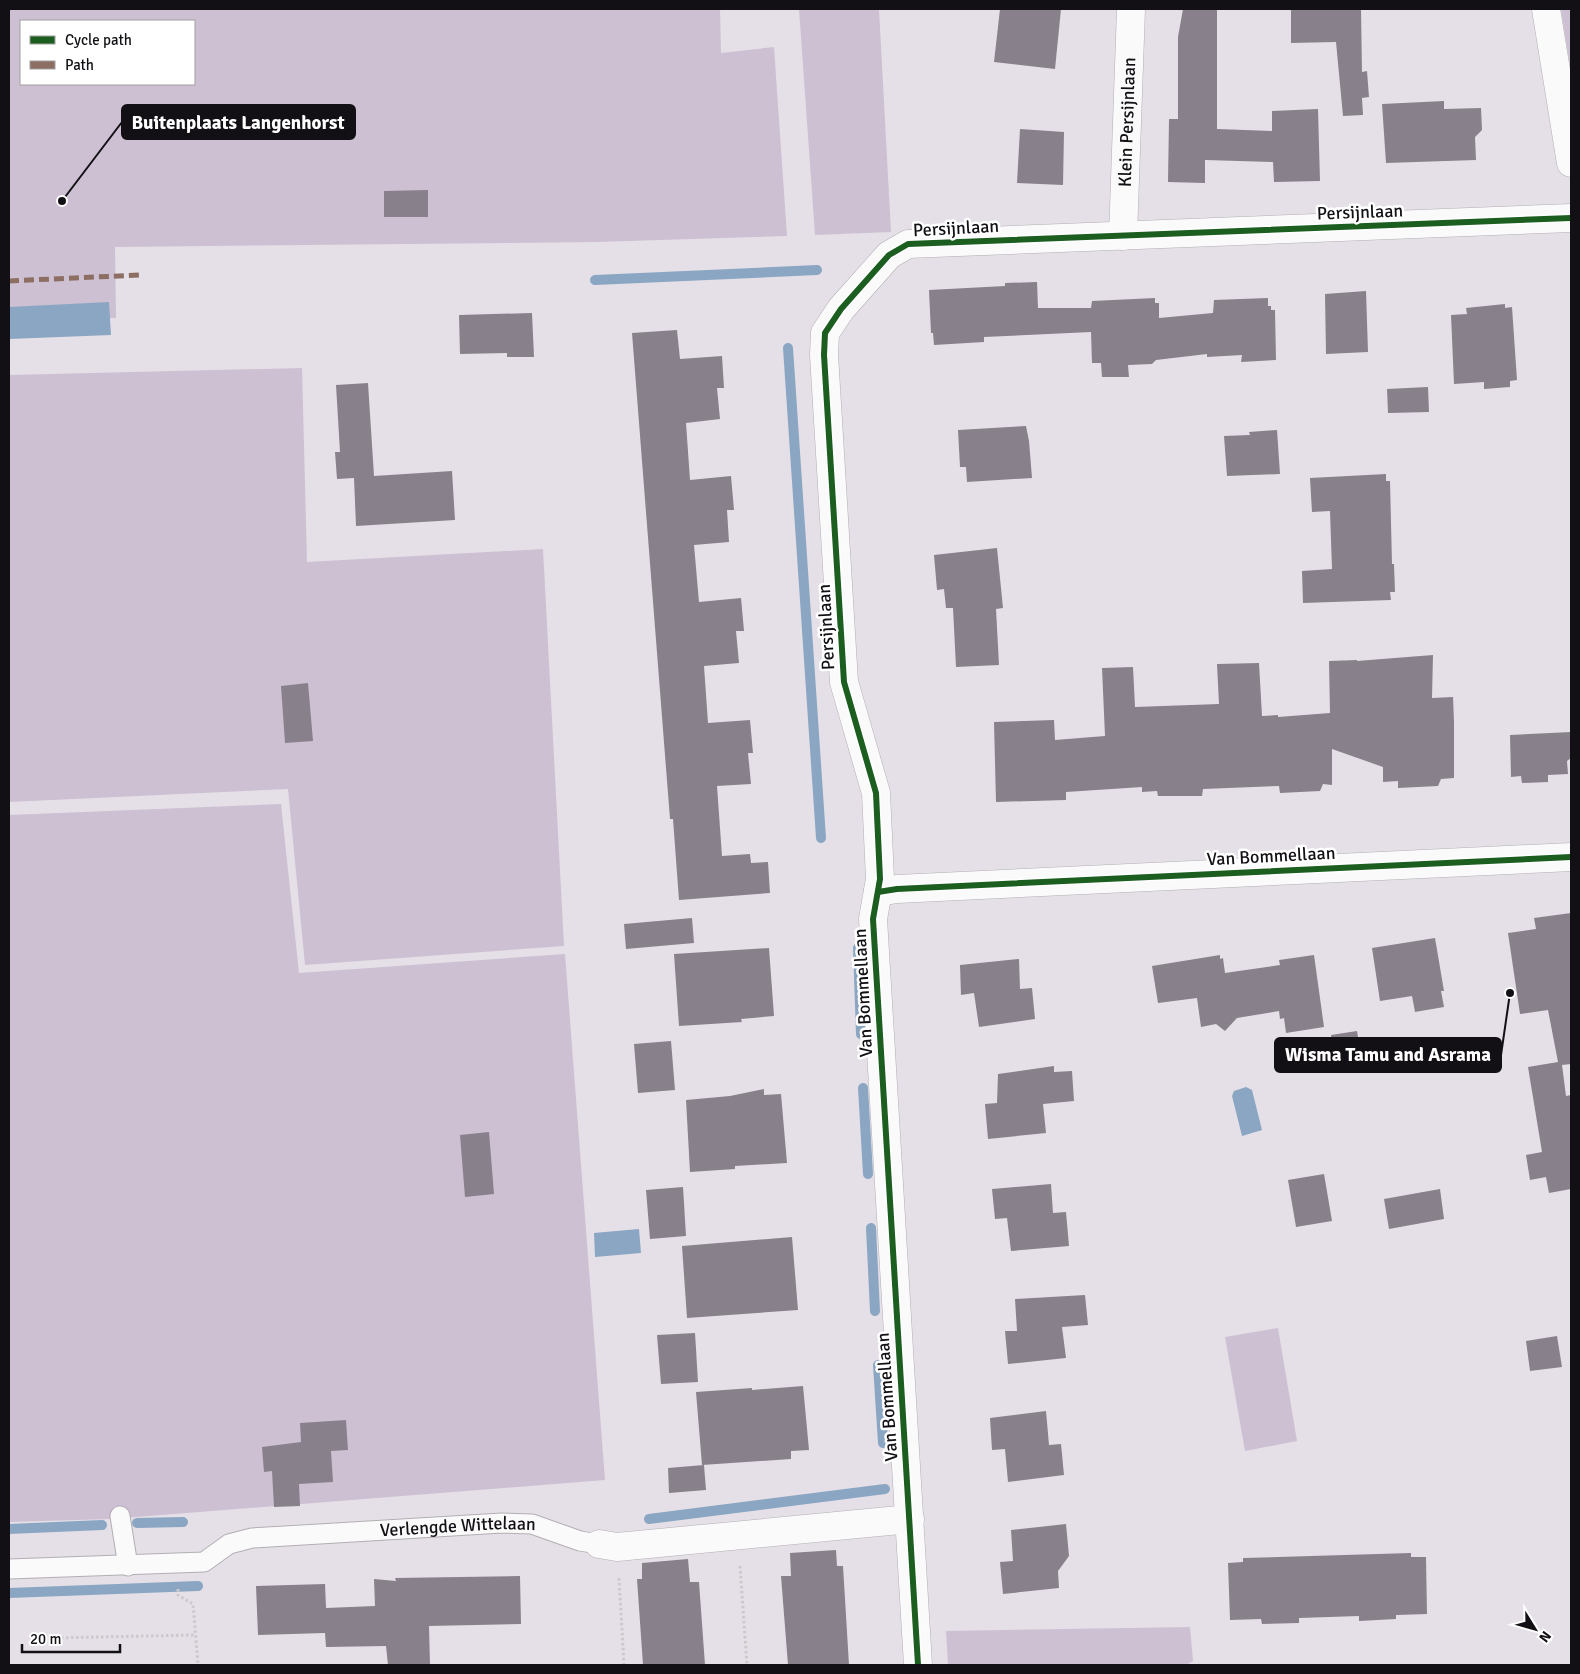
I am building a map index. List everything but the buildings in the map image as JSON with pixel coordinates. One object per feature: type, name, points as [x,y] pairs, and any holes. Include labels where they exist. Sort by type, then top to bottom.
[{"type":"street","name":"Klein Persijnlaan","points":[[1123,236],[1132,9]]},
{"type":"street","points":[[1546,9],[1571,162]]},
{"type":"street","name":"Persijnlaan","points":[[878,892],[880,879],[876,793],[844,682],[824,355],[825,333],[841,309],[889,255],[908,244],[1571,218]]},
{"type":"street","name":"Van Bommellaan","points":[[918,1665],[873,920],[878,892],[946,887],[1571,857]]},
{"type":"street","name":"Verlengde Wittelaan","points":[[608,1546],[738,1536],[910,1519]]},
{"type":"lane","points":[[120,1516],[128,1566]]},
{"type":"lane","name":"Verlengde Wittelaan","points":[[9,1569],[204,1562],[229,1544],[252,1538],[502,1523],[532,1524],[580,1541],[608,1546]]},
{"type":"path","points":[[738,1536],[747,1665]]},
{"type":"path","points":[[608,1546],[624,1665]]},
{"type":"path","points":[[178,1596],[193,1604],[194,1635],[198,1665]]},
{"type":"path","points":[[51,1638],[194,1635]]},
{"type":"shaded area","points":[[9,9],[720,9],[721,53],[774,47],[787,236],[597,242],[115,247],[116,318],[9,322]]},
{"type":"shaded area","points":[[799,9],[879,9],[891,232],[815,235]]},
{"type":"shaded area","points":[[1561,9],[1571,9],[1571,72]]},
{"type":"shaded area","points":[[302,368],[307,562],[543,549],[564,946],[305,965],[288,789],[9,802],[9,375]]},
{"type":"shaded area","points":[[281,804],[299,973],[565,954],[605,1480],[111,1519],[9,1522],[9,815]]},
{"type":"shaded area","points":[[1278,1328],[1297,1441],[1245,1451],[1225,1337]]},
{"type":"shaded area","points":[[1190,1627],[1193,1661],[1186,1665],[948,1665],[946,1631]]},
{"type":"water","points":[[109,302],[111,335],[9,339],[9,307]]},
{"type":"water","points":[[1246,1087],[1252,1090],[1262,1130],[1242,1136],[1232,1096],[1234,1091]]},
{"type":"water","points":[[639,1229],[641,1253],[595,1257],[594,1233]]},
{"type":"waterway","points":[[595,280],[817,270]]},
{"type":"waterway","points":[[788,348],[821,838]]},
{"type":"waterway","points":[[858,948],[861,1034]]},
{"type":"waterway","points":[[863,1088],[868,1174]]},
{"type":"waterway","points":[[871,1228],[875,1311]]},
{"type":"waterway","points":[[878,1365],[883,1443]]},
{"type":"waterway","points":[[649,1519],[885,1489]]},
{"type":"waterway","points":[[137,1523],[183,1522]]},
{"type":"waterway","points":[[9,1529],[102,1525]]},
{"type":"waterway","points":[[9,1593],[198,1586]]},
{"type":"marked path","points":[[9,281],[139,275]]},
{"type":"cycle path","points":[[918,1665],[873,919],[880,879],[876,793],[844,682],[824,355],[825,333],[841,309],[889,255],[908,244],[1571,218]]},
{"type":"cycle path","points":[[878,892],[897,889],[1571,857]]},
{"type":"place","name":"Buitenplaats Langenhorst","points":[[62,201]]},
{"type":"place","name":"Wisma Tamu and Asrama","points":[[1510,993]]}]
